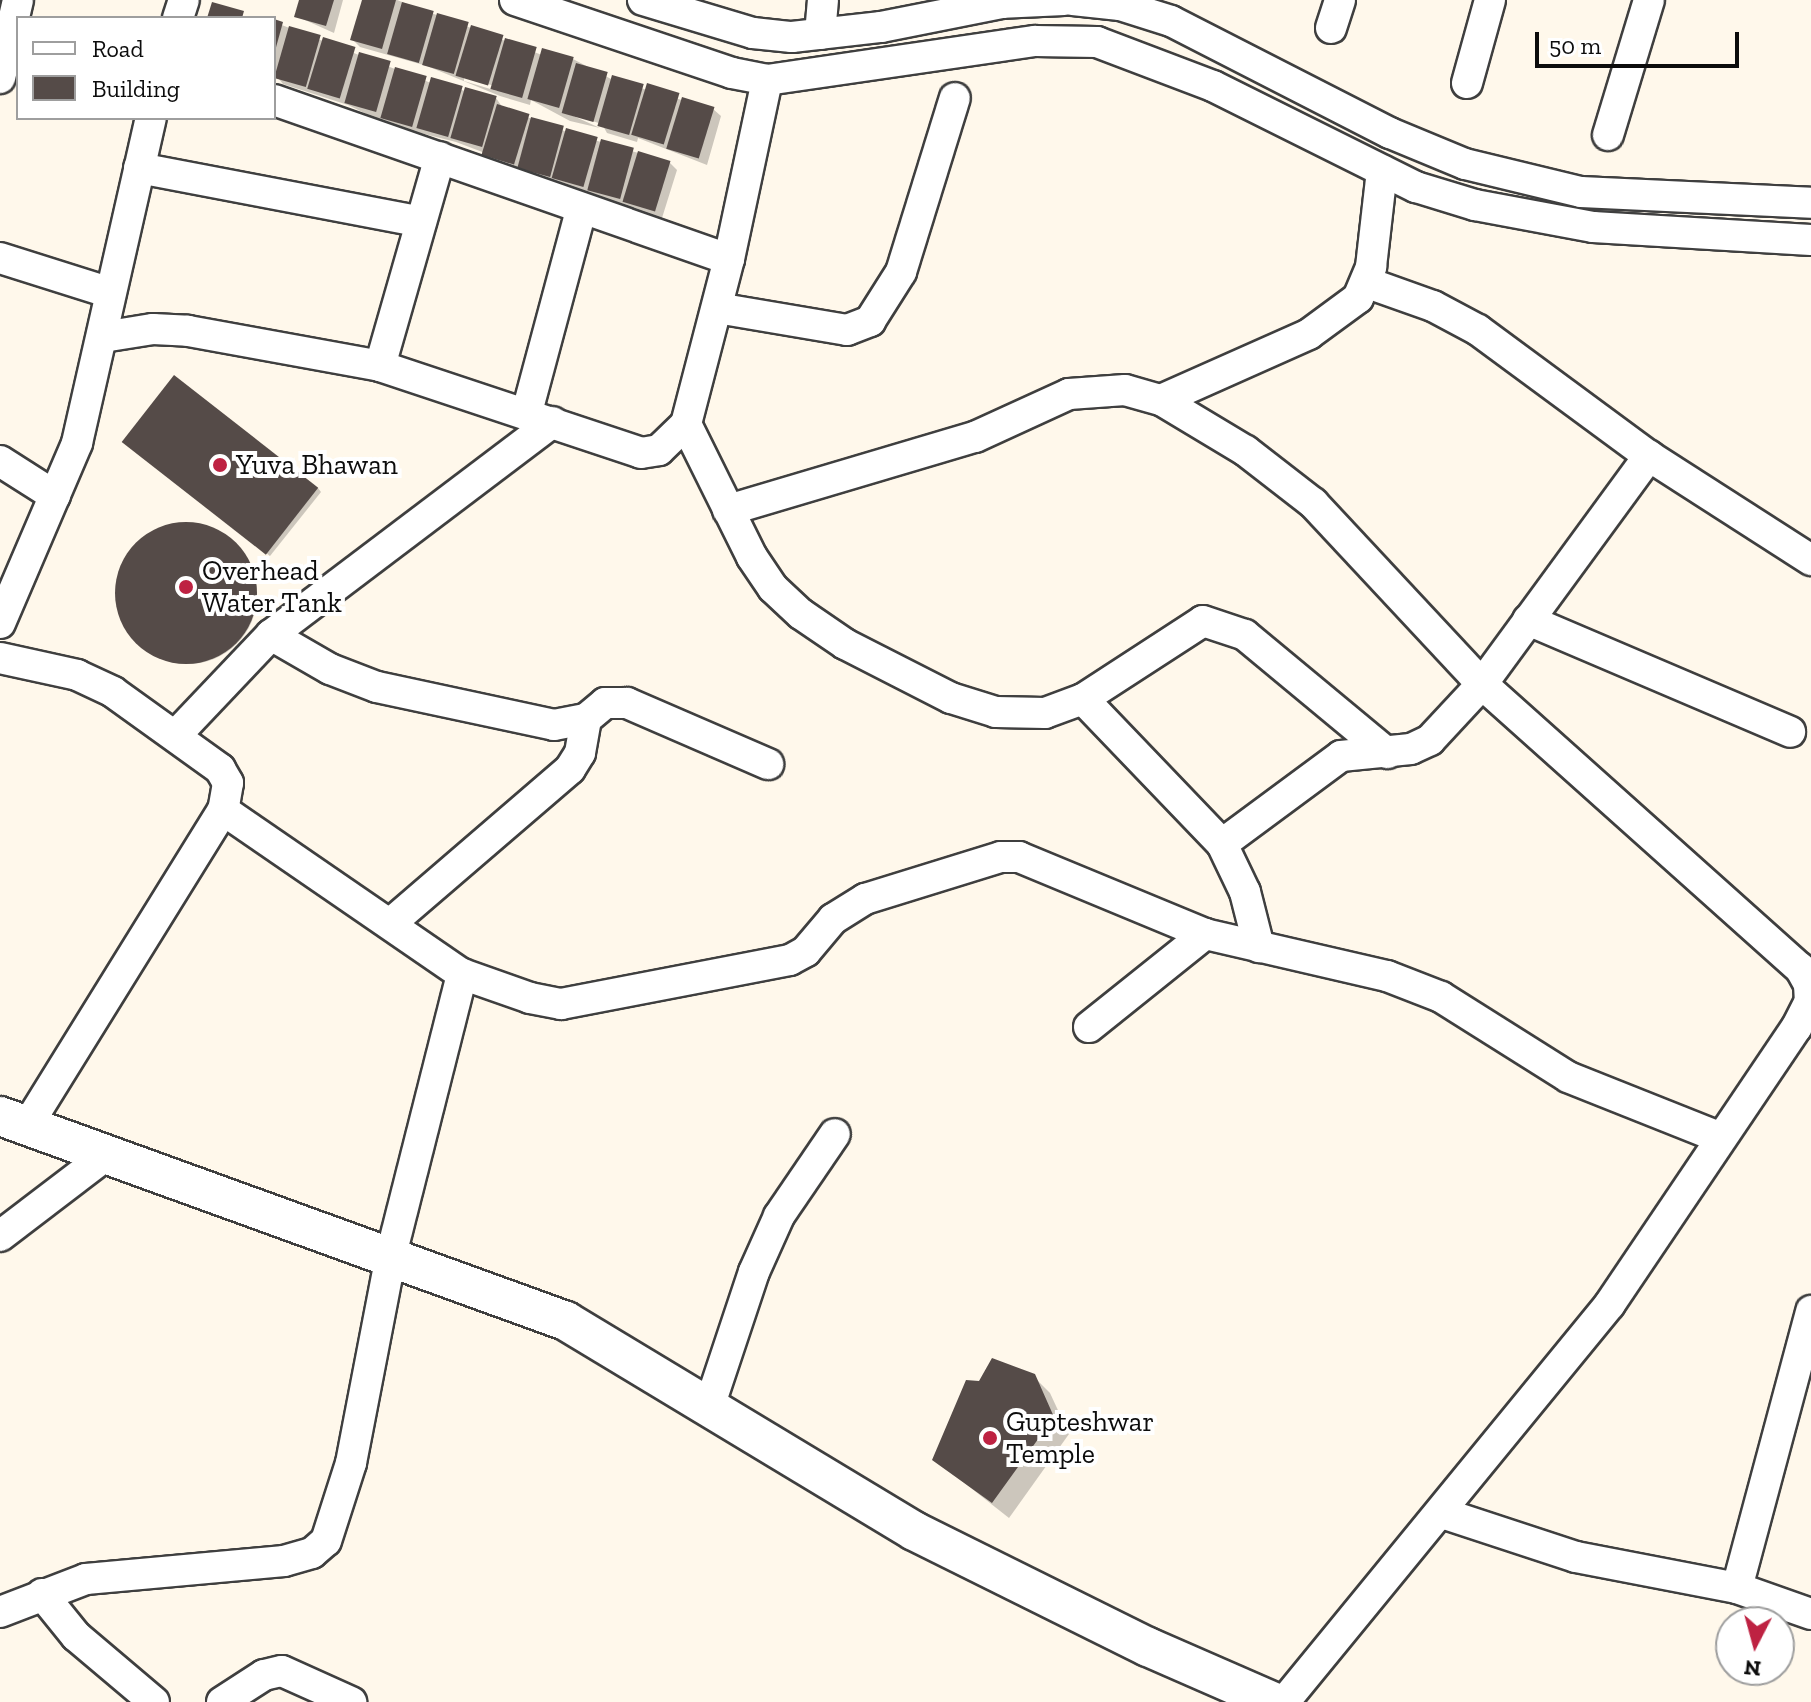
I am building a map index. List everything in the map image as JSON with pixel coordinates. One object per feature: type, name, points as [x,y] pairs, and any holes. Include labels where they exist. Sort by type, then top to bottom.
[{"type":"street","points":[[0,78],[18,0]]},
{"type":"street","points":[[515,0],[732,73],[767,80],[1035,41],[1097,42],[1213,86],[1382,171],[1475,205],[1593,227],[1811,240]]},
{"type":"street","points":[[643,0],[753,33],[820,34],[1002,3],[1064,0]]},
{"type":"street","points":[[820,34],[823,0]]},
{"type":"street","points":[[1073,0],[1120,5],[1171,21],[1390,133],[1465,164],[1581,192],[1811,203]]},
{"type":"street","points":[[1467,83],[1490,0]]},
{"type":"street","points":[[1608,135],[1649,0]]},
{"type":"street","points":[[103,337],[153,329],[188,331],[380,366],[641,453],[673,441],[686,424],[717,308],[767,80]]},
{"type":"street","points":[[717,308],[847,330],[870,321],[901,272],[955,98]]},
{"type":"street","points":[[276,101],[581,210],[729,259]]},
{"type":"street","points":[[0,623],[77,443],[103,337],[108,292],[151,120]]},
{"type":"street","points":[[380,366],[440,157]]},
{"type":"street","points":[[139,168],[421,222]]},
{"type":"street","points":[[1161,400],[1309,334],[1344,312],[1368,283],[1382,171]]},
{"type":"street","points":[[176,735],[271,635],[540,417],[581,210]]},
{"type":"street","points":[[0,258],[108,292]]},
{"type":"street","points":[[1368,283],[1433,306],[1478,330],[1649,456],[1811,560]]},
{"type":"street","points":[[728,510],[975,437],[1069,394],[1125,390],[1161,400],[1246,451],[1313,503],[1482,684],[1800,968],[1810,1001],[1804,1032],[1719,1137],[1610,1304],[1442,1513],[1284,1702]]},
{"type":"street","points":[[686,424],[728,510],[773,588],[801,614],[845,644],[951,698],[996,712],[1045,713],[1083,699],[1203,621],[1245,635],[1387,753]]},
{"type":"street","points":[[1222,844],[1341,756],[1387,753],[1430,740],[1482,684],[1649,456]]},
{"type":"street","points":[[0,461],[55,496]]},
{"type":"street","points":[[1528,620],[1790,732]]},
{"type":"street","points":[[271,635],[330,669],[377,687],[554,725],[586,719],[605,703],[627,703],[768,764]]},
{"type":"street","points":[[0,658],[77,675],[176,735],[220,769],[228,783],[223,810],[13,1122],[391,1255],[566,1321],[708,1410],[914,1531],[1247,1697]]},
{"type":"street","points":[[1083,699],[1222,844],[1245,892],[1259,947]]},
{"type":"street","points":[[391,923],[570,769],[580,753],[586,719]]},
{"type":"street","points":[[223,810],[462,974],[530,998],[561,1004],[790,960],[806,951],[833,919],[865,899],[1001,857],[1037,862],[1205,934],[1387,976],[1441,997],[1568,1077],[1719,1137]]},
{"type":"street","points":[[1089,1027],[1205,934]]},
{"type":"street","points":[[0,1612],[86,1579],[284,1561],[312,1553],[326,1541],[351,1463],[391,1255],[462,974]]},
{"type":"street","points":[[708,1410],[754,1272],[779,1216],[835,1134]]},
{"type":"street","points":[[0,1236],[105,1156]]},
{"type":"street","points":[[1737,1588],[1811,1311]]},
{"type":"street","points":[[1442,1513],[1576,1557],[1737,1588],[1811,1614]]},
{"type":"street","points":[[42,1594],[76,1636],[154,1702]]},
{"type":"street","points":[[222,1702],[264,1675],[282,1671],[351,1702]]},
{"type":"building","points":[[299,0],[334,0],[326,26],[294,17]]},
{"type":"building","points":[[362,0],[396,0],[382,49],[350,40]]},
{"type":"building","points":[[212,2],[244,11],[243,16],[208,16]]},
{"type":"building","points":[[402,2],[434,11],[419,63],[387,54]]},
{"type":"building","points":[[437,13],[469,22],[454,74],[422,65]]},
{"type":"building","points":[[276,20],[283,22],[276,47]]},
{"type":"building","points":[[471,25],[504,35],[488,86],[456,76]]},
{"type":"building","points":[[289,26],[321,35],[306,87],[276,78]]},
{"type":"building","points":[[323,37],[356,47],[340,99],[307,89]]},
{"type":"building","points":[[505,38],[537,47],[522,98],[490,89]]},
{"type":"building","points":[[542,48],[574,57],[559,108],[527,99]]},
{"type":"building","points":[[359,52],[391,61],[376,112],[344,103]]},
{"type":"building","points":[[576,63],[608,72],[593,122],[562,113]]},
{"type":"building","points":[[395,67],[427,76],[412,127],[380,118]]},
{"type":"building","points":[[612,75],[644,84],[629,135],[597,126]]},
{"type":"building","points":[[431,77],[463,86],[448,137],[416,128]]},
{"type":"building","points":[[647,83],[680,93],[664,145],[631,135]]},
{"type":"building","points":[[465,87],[497,96],[482,147],[450,138]]},
{"type":"building","points":[[682,97],[715,107],[699,159],[666,149]]},
{"type":"building","points":[[497,104],[530,114],[514,165],[482,155]]},
{"type":"building","points":[[531,117],[564,126],[550,177],[517,168]]},
{"type":"building","points":[[566,128],[598,137],[583,187],[552,178]]},
{"type":"building","points":[[601,139],[634,148],[620,199],[587,190]]},
{"type":"building","points":[[638,151],[671,161],[655,212],[623,202]]},
{"type":"building","name":"Yuva Bhawan","points":[[174,375],[318,488],[266,555],[122,442]]},
{"type":"building","name":"Overhead Water Tank","points":[[186,522],[213,527],[236,543],[252,566],[257,593],[252,620],[236,643],[213,659],[186,664],[159,659],[136,643],[120,620],[115,593],[120,566],[136,543],[159,527]]},
{"type":"building","name":"Gupteshwar Temple","points":[[992,1358],[1035,1374],[1054,1417],[992,1503],[932,1460],[966,1380],[979,1381]]},
{"type":"place","name":"Yuva Bhawan","points":[[220,465]]},
{"type":"place","name":"Overhead Water Tank","points":[[186,587]]},
{"type":"place","name":"Gupteshwar Temple","points":[[990,1438]]}]
